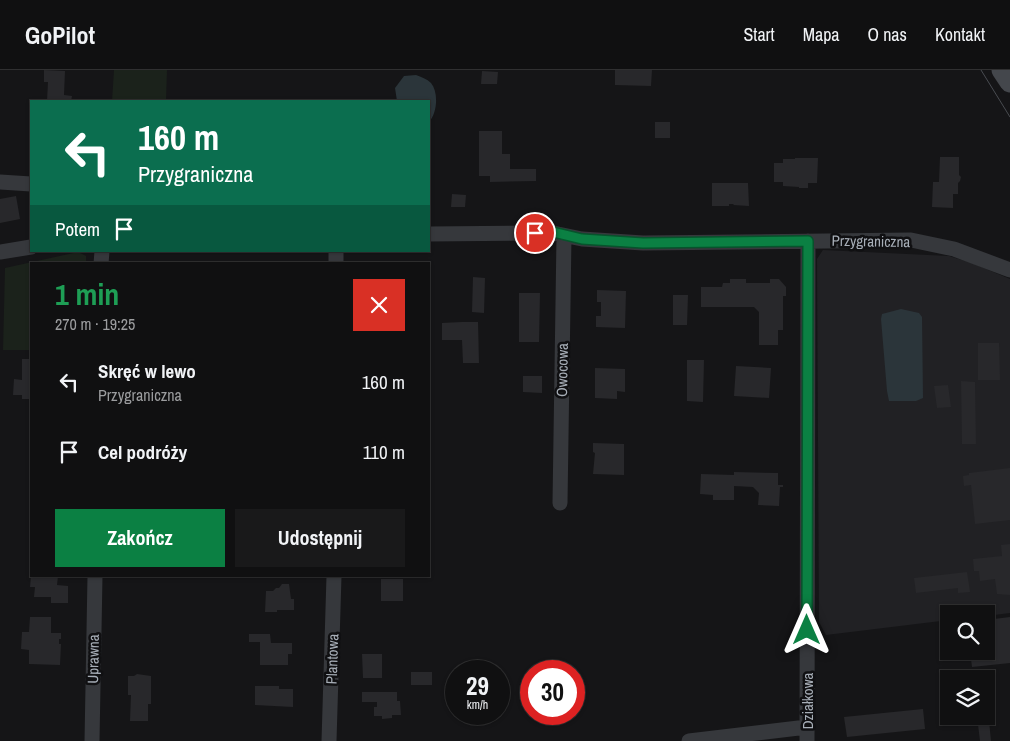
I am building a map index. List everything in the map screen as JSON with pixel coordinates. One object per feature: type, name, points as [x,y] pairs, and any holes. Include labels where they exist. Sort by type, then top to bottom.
[{"type":"main road","points":[[1002,70],[1010,82]]},
{"type":"street","points":[[0,182],[30,184]]},
{"type":"street","name":"Przygraniczna","points":[[430,234],[553,232],[582,239],[643,243],[911,240],[954,249],[1010,270]]},
{"type":"street","name":"Owocowa","points":[[560,503],[564,236]]},
{"type":"street","name":"Działkowa","points":[[807,734],[808,241]]},
{"type":"street","points":[[0,252],[30,247]]},
{"type":"street","name":"Uprawna","points":[[92,741],[95,577]]},
{"type":"street","name":"Plantowa","points":[[329,741],[334,577]]},
{"type":"street","points":[[689,741],[807,734]]},
{"type":"shaded area","points":[[114,70],[167,70],[166,100],[112,100]]},
{"type":"shaded area","points":[[416,75],[426,79],[434,87],[436,103],[434,114],[430,121],[430,100],[397,100],[395,88],[404,76]]},
{"type":"shaded area","points":[[823,250],[949,256],[972,263],[1010,279],[1010,613],[995,615],[995,605],[940,605],[940,621],[826,635],[819,622],[817,259]]},
{"type":"shaded area","points":[[78,252],[86,256],[86,262],[32,262]]},
{"type":"shaded area","points":[[30,263],[30,350],[3,350],[5,268]]},
{"type":"shaded area","points":[[901,309],[919,313],[922,317],[923,398],[916,401],[889,401],[887,391],[881,319],[882,314]]},
{"type":"building","points":[[44,70],[65,71],[64,95],[72,96],[71,100],[47,100],[48,82],[44,82]]},
{"type":"building","points":[[615,70],[652,70],[651,86],[615,85]]},
{"type":"building","points":[[482,71],[498,72],[497,84],[481,84]]},
{"type":"building","points":[[655,122],[670,122],[670,138],[655,138]]},
{"type":"building","points":[[479,131],[502,131],[502,154],[510,154],[510,169],[536,169],[536,181],[490,182],[490,176],[479,176]]},
{"type":"building","points":[[940,157],[959,157],[959,175],[961,177],[958,183],[958,194],[953,194],[953,208],[932,207],[933,182],[939,182]]},
{"type":"building","points":[[818,158],[817,183],[808,183],[808,188],[799,188],[783,186],[783,182],[774,182],[774,163],[783,163],[783,159]]},
{"type":"building","points":[[712,183],[748,183],[749,206],[729,204],[729,206],[712,206]]},
{"type":"building","points":[[452,194],[466,195],[465,207],[451,207]]},
{"type":"building","points":[[16,196],[20,219],[0,223],[0,199]]},
{"type":"building","points":[[473,277],[485,278],[484,313],[472,312]]},
{"type":"building","points":[[730,279],[746,279],[746,283],[770,283],[770,279],[779,279],[786,287],[786,296],[783,296],[783,330],[778,330],[778,345],[759,345],[759,312],[754,307],[701,307],[701,287],[722,287],[723,283],[730,283]]},
{"type":"building","points":[[597,290],[626,291],[625,328],[596,327],[596,316],[601,316],[601,302],[597,302]]},
{"type":"building","points":[[519,293],[540,293],[539,342],[519,342]]},
{"type":"building","points":[[673,295],[688,295],[687,325],[673,325]]},
{"type":"building","points":[[478,322],[479,363],[463,363],[462,340],[442,340],[442,323]]},
{"type":"building","points":[[978,343],[999,343],[1000,380],[978,380]]},
{"type":"building","points":[[22,359],[30,359],[30,405],[29,399],[22,399],[22,395],[13,395],[14,379],[22,380]]},
{"type":"building","points":[[687,360],[704,360],[703,402],[687,401]]},
{"type":"building","points":[[736,366],[771,368],[769,398],[734,396]]},
{"type":"building","points":[[595,368],[625,369],[625,392],[617,391],[617,399],[595,398]]},
{"type":"building","points":[[523,376],[542,376],[542,393],[523,392]]},
{"type":"building","points":[[961,381],[975,382],[976,444],[962,444]]},
{"type":"building","points":[[948,385],[951,407],[937,408],[934,386]]},
{"type":"building","points":[[593,443],[624,444],[624,475],[593,474],[595,453],[593,452]]},
{"type":"building","points":[[1010,468],[1010,520],[975,524],[971,485],[964,486],[963,476],[969,475],[969,473]]},
{"type":"building","points":[[734,472],[778,473],[778,485],[783,485],[783,487],[780,487],[779,506],[758,505],[759,493],[753,487],[734,486],[734,500],[713,500],[713,495],[700,494],[701,474],[734,475]]},
{"type":"building","points":[[1010,544],[1010,595],[997,594],[995,579],[980,581],[979,571],[974,571],[973,559],[1002,556],[1001,545]]},
{"type":"building","points":[[967,572],[970,592],[958,593],[958,588],[916,593],[914,578]]},
{"type":"building","points":[[31,577],[58,577],[57,585],[68,586],[68,603],[51,603],[51,597],[34,597],[35,587],[30,587]]},
{"type":"building","points":[[381,579],[403,579],[403,601],[381,601]]},
{"type":"building","points":[[282,584],[289,584],[291,599],[294,599],[294,610],[265,612],[266,591],[273,591]]},
{"type":"building","points":[[30,617],[51,617],[51,633],[61,633],[61,639],[59,639],[59,644],[61,644],[60,665],[29,664],[29,650],[21,649],[22,632],[29,632]]},
{"type":"building","points":[[1010,617],[1010,663],[972,667],[971,660],[995,660],[995,619]]},
{"type":"building","points":[[249,634],[270,634],[271,643],[292,643],[292,654],[288,654],[288,665],[260,665],[260,642],[249,642]]},
{"type":"building","points":[[362,654],[382,654],[382,678],[363,678]]},
{"type":"building","points":[[411,672],[432,672],[432,685],[411,685]]},
{"type":"building","points":[[137,674],[151,676],[151,704],[148,704],[148,721],[130,721],[131,695],[128,695],[128,676]]},
{"type":"building","points":[[255,686],[279,686],[279,689],[293,689],[293,707],[255,705]]},
{"type":"building","points":[[362,692],[397,692],[397,701],[400,701],[401,715],[392,715],[392,718],[382,719],[382,716],[374,716],[374,707],[377,707],[377,702],[362,702]]},
{"type":"building","points":[[923,709],[925,729],[847,737],[844,717]]},
{"type":"building","points":[[978,725],[989,725],[991,741],[980,741]]},
{"type":"tram line","points":[[981,70],[1010,117]]},
{"type":"route","points":[[535,233],[553,232],[582,239],[643,243],[686,244],[808,241],[807,630]]}]
